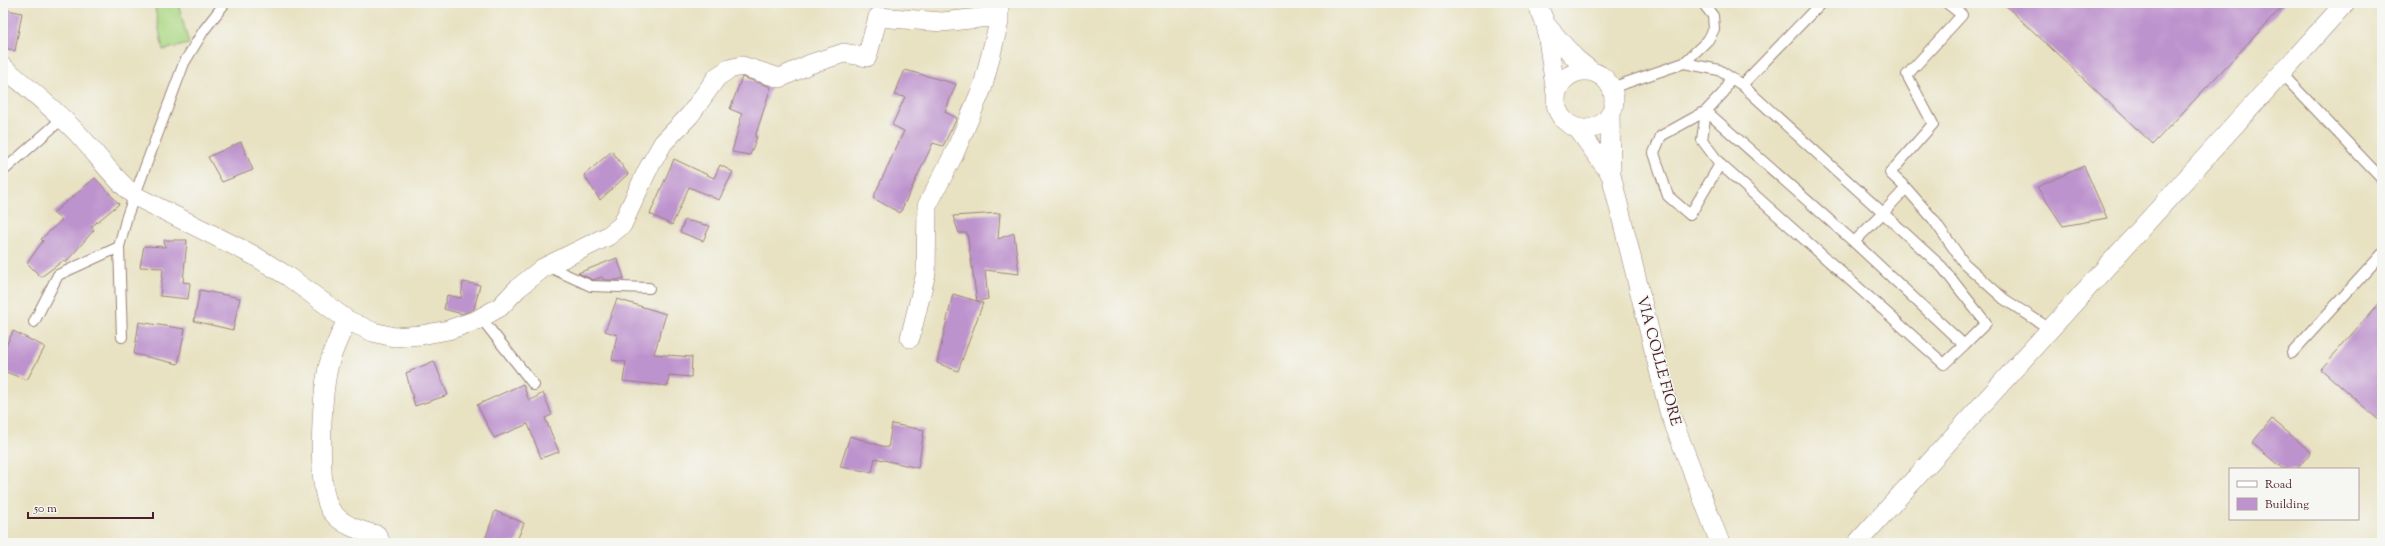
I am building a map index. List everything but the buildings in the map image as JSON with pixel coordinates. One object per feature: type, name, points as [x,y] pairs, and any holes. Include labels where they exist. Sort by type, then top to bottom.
[{"type":"street","points":[[1537,3],[1546,25],[1556,94],[1555,103],[1559,114],[1570,125],[1578,129],[1596,127],[1610,115],[1614,102],[1611,88],[1604,78],[1591,71],[1575,58],[1546,25]]},
{"type":"street","points":[[1857,543],[2345,3]]},
{"type":"street","points":[[3,67],[63,118],[121,184],[135,196],[253,255],[289,277],[348,320],[373,332],[394,337],[421,335],[448,330],[481,318],[500,307],[518,288],[547,266],[608,236],[622,225],[647,170],[663,143],[690,116],[717,77],[729,69],[742,66],[780,78],[810,64],[844,53],[868,57],[878,18],[942,22],[999,10],[983,86],[954,154],[927,206],[926,274],[910,338]]},
{"type":"street","points":[[1556,94],[1565,78],[1582,71],[1591,71]]},
{"type":"street","name":"VIA COLLE FIORE","points":[[1610,115],[1611,175],[1669,412],[1720,543]]},
{"type":"street","name":"VIA COLLE FIORE","points":[[1578,129],[1611,175]]},
{"type":"street","points":[[348,320],[336,344],[328,367],[324,398],[321,456],[323,471],[330,509],[350,526],[377,535],[381,543]]},
{"type":"lane","points":[[122,337],[119,247],[135,196],[184,63],[204,30],[224,3]]},
{"type":"lane","points":[[1611,88],[1684,63],[1708,40],[1714,30],[1713,16],[1704,3]]},
{"type":"lane","points":[[1742,85],[1821,3]]},
{"type":"lane","points":[[1947,3],[1962,15],[1907,75],[1933,124],[1890,173],[1906,188],[1933,219],[1964,263],[2004,299],[2050,330]]},
{"type":"lane","points":[[1684,63],[1719,70],[1742,85],[1942,267],[1986,323],[1944,364],[1720,164],[1702,140],[1706,112]]},
{"type":"lane","points":[[2282,73],[2382,179]]},
{"type":"lane","points":[[1720,164],[1690,215],[1668,196],[1654,153],[1661,136],[1706,112],[1724,92],[1730,78]]},
{"type":"lane","points":[[1706,112],[1854,242],[1964,345]]},
{"type":"lane","points":[[3,171],[63,118]]},
{"type":"lane","points":[[1854,242],[1906,188]]},
{"type":"lane","points":[[34,322],[58,275],[119,247]]},
{"type":"lane","points":[[2292,353],[2382,254]]},
{"type":"lane","points":[[547,266],[592,286],[649,288]]},
{"type":"lane","points":[[481,318],[534,385]]},
{"type":"green space","points":[[154,3],[178,3],[189,44],[163,50]]}]
